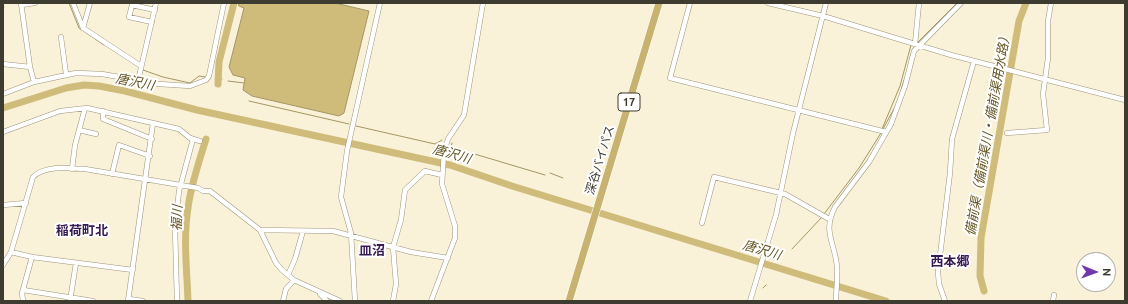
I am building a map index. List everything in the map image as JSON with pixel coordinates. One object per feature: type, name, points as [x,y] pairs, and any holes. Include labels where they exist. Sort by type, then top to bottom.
[{"type":"highway","name":"深谷バイパス","points":[[569,301],[659,3]]},
{"type":"street","points":[[34,82],[30,67],[21,4],[35,3]]},
{"type":"street","points":[[73,3],[83,28],[141,66]]},
{"type":"street","points":[[83,28],[90,3]]},
{"type":"street","points":[[138,80],[156,3]]},
{"type":"street","points":[[3,94],[34,82],[66,74],[94,73],[190,86],[207,79],[224,3]]},
{"type":"street","points":[[354,301],[351,236],[341,197],[350,134],[380,3]]},
{"type":"street","points":[[431,301],[454,242],[456,230],[443,188],[442,174],[444,154],[448,139],[464,115],[483,3]]},
{"type":"street","points":[[690,3],[670,78],[886,132]]},
{"type":"street","points":[[768,3],[823,16],[974,61],[1045,78],[1125,100]]},
{"type":"street","points":[[750,301],[781,193],[798,110],[826,3]]},
{"type":"street","points":[[836,301],[836,263],[829,232],[829,219],[835,207],[878,150],[897,111],[917,44],[919,3]]},
{"type":"street","points":[[917,44],[961,3]]},
{"type":"street","points":[[1007,133],[1048,130],[1043,94],[1048,58],[1048,21],[1051,3]]},
{"type":"street","points":[[152,22],[129,17],[132,5],[154,10]]},
{"type":"street","points":[[61,37],[66,74]]},
{"type":"street","points":[[946,301],[939,284],[938,272],[949,180],[952,139],[974,61]]},
{"type":"street","points":[[3,64],[30,67]]},
{"type":"street","points":[[72,168],[75,145],[85,108]]},
{"type":"street","points":[[3,132],[54,112],[85,108],[179,129],[193,139],[200,141]]},
{"type":"street","points":[[103,111],[102,119],[152,139]]},
{"type":"street","points":[[143,301],[128,300],[147,180],[153,123]]},
{"type":"street","points":[[79,130],[96,134]]},
{"type":"street","points":[[177,301],[175,228],[182,186],[193,139]]},
{"type":"street","points":[[112,174],[119,145],[150,156]]},
{"type":"street","points":[[3,266],[11,252],[35,174],[44,170],[72,168],[210,191],[260,230],[276,263],[288,275],[294,280],[340,301]]},
{"type":"street","points":[[393,301],[396,284],[393,247],[401,220],[407,187],[425,171],[442,174]]},
{"type":"street","points":[[702,223],[714,176],[781,193],[829,219]]},
{"type":"street","points":[[3,205],[26,203]]},
{"type":"street","points":[[260,230],[333,231],[393,247],[448,258]]},
{"type":"street","points":[[288,275],[303,231]]},
{"type":"street","points":[[11,252],[32,257],[133,270]]},
{"type":"street","points":[[23,301],[23,290],[32,257]]},
{"type":"street","points":[[71,299],[76,263]]},
{"type":"street","points":[[283,301],[286,289],[294,280]]},
{"type":"street","points":[[23,290],[71,299],[93,301]]},
{"type":"street","points":[[318,292],[327,301]]},
{"type":"shaded area","points":[[239,3],[335,3],[369,11],[344,113],[339,116],[252,96],[243,90],[245,78],[233,75],[229,67],[244,8],[239,6]]},
{"type":"waterway","points":[[69,3],[79,28],[104,45]]},
{"type":"waterway","name":"福川","points":[[218,84],[219,62],[234,3]]},
{"type":"waterway","points":[[918,42],[957,3]]},
{"type":"waterway","name":"備前渠（備前渠川・備前渠用水路）","points":[[984,291],[980,276],[981,238],[1019,21],[1026,3]]},
{"type":"waterway","points":[[882,129],[900,86],[911,45]]},
{"type":"waterway","points":[[143,70],[163,77],[190,83],[199,76],[205,77]]},
{"type":"waterway","name":"福川","points":[[215,79],[222,79]]},
{"type":"waterway","points":[[900,94],[904,80]]},
{"type":"waterway","points":[[228,81],[244,83]]},
{"type":"waterway","name":"唐沢川","points":[[3,108],[66,88],[84,85],[125,91],[197,110],[450,165],[512,186],[886,301]]},
{"type":"waterway","points":[[249,101],[349,124]]},
{"type":"waterway","points":[[883,129],[896,105]]},
{"type":"waterway","points":[[356,126],[435,144],[442,140]]},
{"type":"waterway","points":[[824,214],[859,168],[881,133]]},
{"type":"waterway","name":"福川","points":[[188,301],[186,231],[189,199],[206,139]]},
{"type":"waterway","points":[[452,143],[451,147],[545,175]]},
{"type":"waterway","points":[[550,173],[563,178]]},
{"type":"waterway","points":[[792,249],[822,217]]},
{"type":"waterway","points":[[763,288],[766,285]]},
{"type":"district","name":"稲荷町北","points":[[82,231]]},
{"type":"district","name":"皿沼","points":[[372,251]]},
{"type":"district","name":"西本郷","points":[[950,262]]}]
